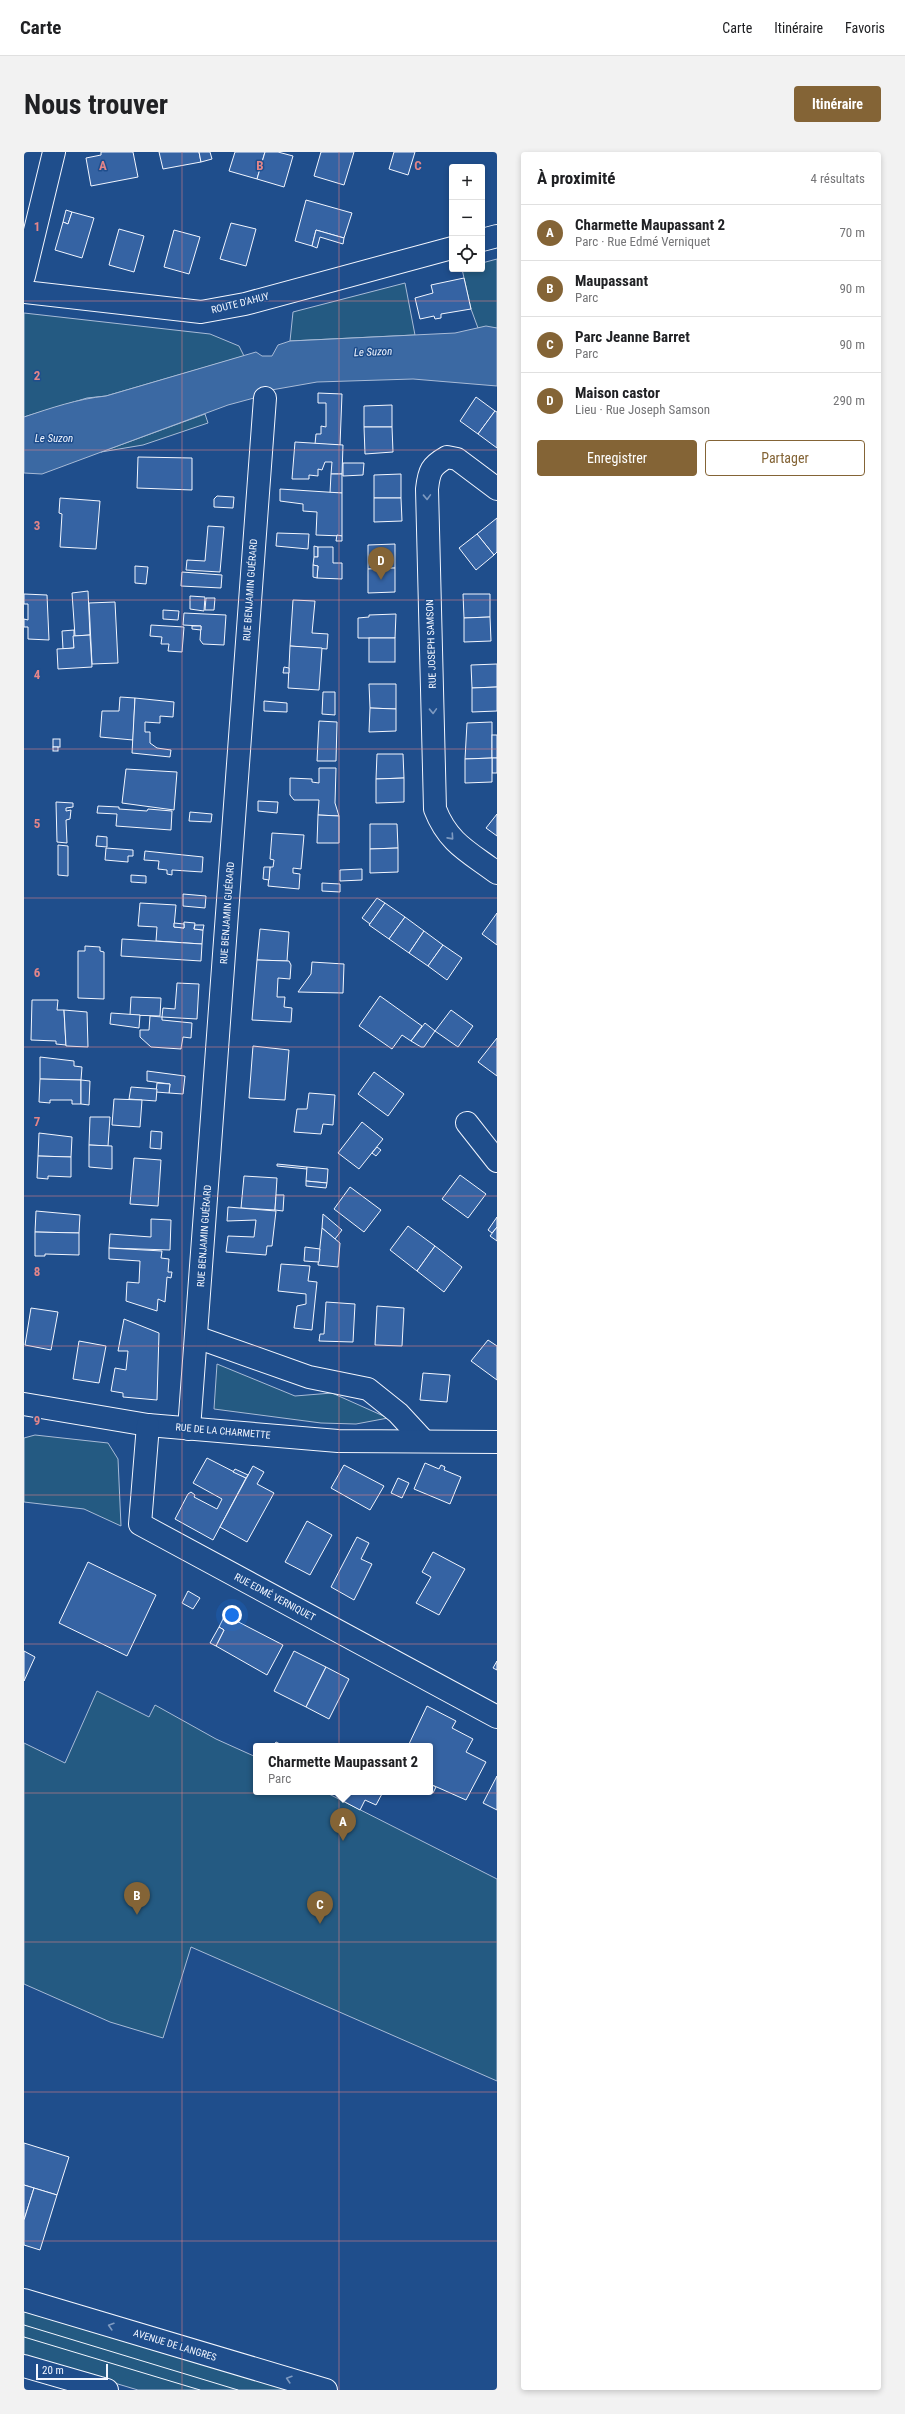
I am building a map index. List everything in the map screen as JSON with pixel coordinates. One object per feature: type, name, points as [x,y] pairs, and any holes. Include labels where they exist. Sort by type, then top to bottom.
[{"type":"street","points":[[24,276],[54,152]]},
{"type":"street","points":[[485,239],[497,236]]},
{"type":"street","name":"ROUTE D'AHUY","points":[[24,292],[201,312],[245,304],[449,249]]},
{"type":"street","name":"RUE BENJAMIN GUÉRARD","points":[[189,1429],[265,398]]},
{"type":"street","name":"RUE JOSEPH SAMSON","points":[[497,488],[457,459],[447,457],[438,462],[429,471],[427,489],[436,809],[442,826],[452,839],[497,873]]},
{"type":"street","points":[[467,1123],[497,1160]]},
{"type":"street","points":[[196,1337],[309,1377],[368,1389],[398,1413],[423,1440]]},
{"type":"street","name":"RUE DE LA CHARMETTE","points":[[24,1404],[148,1425],[338,1441],[423,1440],[497,1442]]},
{"type":"street","name":"RUE EDMÉ VERNIQUET","points":[[148,1425],[140,1524],[497,1717]]},
{"type":"street","name":"AVENUE DE LANGRES","points":[[24,2300],[326,2390]]},
{"type":"street","points":[[24,2366],[108,2390]]},
{"type":"shaded area","points":[[497,259],[497,328],[478,328],[471,309],[463,272],[485,272],[485,262]]},
{"type":"shaded area","points":[[405,283],[415,335],[290,341],[293,312]]},
{"type":"shaded area","points":[[24,313],[210,334],[239,346],[244,356],[106,396],[87,398],[24,417]]},
{"type":"shaded area","points":[[205,414],[208,423],[143,445],[101,452]]},
{"type":"shaded area","points":[[217,1364],[295,1396],[332,1393],[388,1418],[356,1424],[321,1423],[214,1409]]},
{"type":"shaded area","points":[[35,1435],[108,1443],[118,1459],[121,1526],[84,1509],[24,1502],[24,1438]]},
{"type":"shaded area","points":[[97,1691],[149,1717],[155,1705],[216,1739],[253,1756],[253,1795],[331,1795],[497,1879],[497,2081],[191,1947],[163,2038],[110,2022],[24,1984],[24,1743],[65,1763]]},
{"type":"shaded area","points":[[24,2307],[293,2390],[138,2390],[24,2356]]},
{"type":"water","name":"Le Suzon","points":[[486,326],[497,328],[497,386],[413,379],[317,382],[260,392],[254,398],[228,405],[42,474],[24,473],[24,417],[44,410],[95,397],[106,396],[256,352],[262,356],[272,356],[278,345],[290,341],[455,333]]},
{"type":"building","points":[[101,152],[133,152],[138,177],[91,186],[86,158],[101,155]]},
{"type":"building","points":[[159,152],[199,152],[201,162],[163,169]]},
{"type":"building","points":[[199,152],[210,152],[212,159],[201,162]]},
{"type":"building","points":[[235,152],[265,152],[257,179],[229,171]]},
{"type":"building","points":[[265,152],[278,152],[293,156],[284,187],[257,179]]},
{"type":"building","points":[[321,152],[354,152],[344,185],[314,176]]},
{"type":"building","points":[[394,152],[415,152],[408,175],[389,169]]},
{"type":"building","points":[[306,200],[352,213],[344,238],[316,230],[312,246],[295,241]]},
{"type":"building","points":[[66,210],[72,212],[68,224],[63,222]]},
{"type":"building","points":[[72,212],[94,218],[82,258],[55,250],[63,222],[68,224]]},
{"type":"building","points":[[231,223],[256,229],[246,266],[220,259]]},
{"type":"building","points":[[119,229],[144,236],[134,272],[109,265]]},
{"type":"building","points":[[174,230],[200,237],[189,274],[164,267]]},
{"type":"building","points":[[316,230],[344,238],[343,244],[320,237],[317,248],[312,246]]},
{"type":"building","points":[[464,278],[471,309],[441,314],[441,318],[435,319],[434,316],[420,319],[415,298],[433,293],[431,285]]},
{"type":"building","points":[[318,393],[342,394],[340,445],[315,444],[316,434],[321,434],[321,426],[326,427],[326,403],[318,403]]},
{"type":"building","points":[[476,397],[495,411],[478,434],[460,421]]},
{"type":"building","points":[[392,405],[392,427],[364,427],[364,406]]},
{"type":"building","points":[[495,411],[497,412],[497,448],[478,434]]},
{"type":"building","points":[[364,427],[392,427],[393,452],[365,454]]},
{"type":"building","points":[[295,442],[343,445],[342,474],[331,474],[332,462],[325,462],[322,470],[318,469],[318,476],[309,475],[309,479],[292,479]]},
{"type":"building","points":[[138,457],[192,458],[192,490],[137,488]]},
{"type":"building","points":[[343,463],[364,463],[363,475],[343,476]]},
{"type":"building","points":[[331,474],[342,474],[342,493],[330,493]]},
{"type":"building","points":[[401,474],[401,498],[374,498],[374,475]]},
{"type":"building","points":[[280,489],[342,493],[342,536],[316,535],[317,512],[303,511],[303,504],[280,501]]},
{"type":"building","points":[[217,496],[234,497],[233,508],[214,507],[214,499]]},
{"type":"building","points":[[60,498],[100,501],[96,549],[60,547],[62,514],[59,513]]},
{"type":"building","points":[[374,498],[401,498],[402,521],[374,522]]},
{"type":"building","points":[[497,518],[497,552],[494,555],[477,534]]},
{"type":"building","points":[[208,526],[224,527],[220,572],[186,570],[187,560],[205,561]]},
{"type":"building","points":[[277,533],[309,534],[308,549],[276,546]]},
{"type":"building","points":[[477,534],[494,555],[476,570],[459,548]]},
{"type":"building","points":[[337,535],[342,536],[342,541],[336,541]]},
{"type":"building","points":[[395,544],[395,568],[368,569],[368,545]]},
{"type":"building","points":[[314,546],[318,547],[318,557],[314,557]]},
{"type":"building","points":[[318,547],[333,547],[333,563],[342,563],[342,579],[317,578],[318,566],[313,565],[314,557],[318,557]]},
{"type":"building","points":[[313,565],[318,566],[317,578],[313,577]]},
{"type":"building","points":[[135,566],[148,567],[146,584],[135,583]]},
{"type":"building","points":[[395,568],[395,592],[368,593],[368,569]]},
{"type":"building","points":[[182,572],[222,575],[221,588],[181,586]]},
{"type":"building","points":[[88,591],[90,635],[75,636],[72,593]]},
{"type":"building","points":[[24,594],[47,595],[49,640],[28,639],[28,627],[24,627],[24,619],[28,620],[28,604],[24,604]]},
{"type":"building","points":[[463,594],[490,594],[490,617],[464,618]]},
{"type":"building","points":[[190,596],[205,597],[204,611],[190,609]]},
{"type":"building","points":[[206,598],[215,598],[214,610],[205,610]]},
{"type":"building","points":[[293,600],[315,601],[312,633],[328,634],[327,649],[290,646]]},
{"type":"building","points":[[115,602],[118,663],[92,664],[89,603]]},
{"type":"building","points":[[163,610],[179,611],[178,620],[163,619]]},
{"type":"building","points":[[184,613],[226,615],[224,645],[203,644],[200,640],[201,626],[183,625]]},
{"type":"building","points":[[396,614],[395,638],[358,638],[358,618],[369,617],[369,615]]},
{"type":"building","points":[[490,617],[491,641],[464,642],[464,618]]},
{"type":"building","points":[[151,625],[184,627],[182,652],[168,651],[169,644],[161,644],[162,637],[150,636]]},
{"type":"building","points":[[192,626],[201,626],[201,630],[192,629]]},
{"type":"building","points":[[74,630],[74,648],[63,649],[62,631]]},
{"type":"building","points":[[90,635],[92,667],[58,669],[57,649],[74,648],[73,636]]},
{"type":"building","points":[[369,638],[395,638],[395,662],[369,662]]},
{"type":"building","points":[[290,646],[322,648],[319,690],[288,688]]},
{"type":"building","points":[[497,664],[497,687],[472,688],[471,665]]},
{"type":"building","points":[[284,667],[289,668],[289,673],[283,673]]},
{"type":"building","points":[[369,684],[396,684],[396,709],[370,708]]},
{"type":"building","points":[[497,687],[497,711],[472,712],[472,688]]},
{"type":"building","points":[[323,692],[335,692],[335,715],[322,714]]},
{"type":"building","points":[[120,697],[135,698],[133,740],[100,737],[102,711],[119,711]]},
{"type":"building","points":[[135,698],[174,702],[173,717],[160,716],[160,723],[145,722],[145,732],[150,732],[150,743],[157,748],[171,750],[170,757],[132,753]]},
{"type":"building","points":[[264,701],[287,703],[287,712],[264,711]]},
{"type":"building","points":[[370,708],[396,709],[396,731],[369,732]]},
{"type":"building","points":[[319,721],[337,722],[336,761],[317,761]]},
{"type":"building","points":[[492,722],[492,758],[465,759],[467,723]]},
{"type":"building","points":[[492,735],[497,735],[497,758],[492,758]]},
{"type":"building","points":[[53,739],[60,739],[60,747],[53,747]]},
{"type":"building","points":[[53,747],[58,747],[58,751],[53,751]]},
{"type":"building","points":[[377,754],[403,754],[404,778],[376,779]]},
{"type":"building","points":[[492,758],[497,758],[497,773],[492,773]]},
{"type":"building","points":[[492,758],[492,782],[465,783],[465,759]]},
{"type":"building","points":[[319,768],[336,768],[335,803],[339,816],[318,815],[319,800],[294,800],[290,795],[290,778],[312,779],[312,782],[319,783]]},
{"type":"building","points":[[126,769],[177,772],[174,810],[122,803]]},
{"type":"building","points":[[404,778],[404,802],[376,803],[376,779]]},
{"type":"building","points":[[258,801],[278,802],[277,813],[258,811]]},
{"type":"building","points":[[56,802],[73,803],[73,807],[66,808],[66,811],[71,810],[70,819],[66,820],[67,843],[57,842]]},
{"type":"building","points":[[98,806],[147,811],[148,809],[172,811],[171,830],[116,826],[117,814],[97,813]]},
{"type":"building","points":[[190,812],[212,814],[211,822],[189,821]]},
{"type":"building","points":[[497,814],[497,836],[486,828]]},
{"type":"building","points":[[318,815],[339,816],[339,843],[317,843]]},
{"type":"building","points":[[370,824],[397,824],[398,848],[370,849]]},
{"type":"building","points":[[272,833],[304,835],[301,869],[293,868],[293,873],[300,874],[299,889],[268,886],[270,867],[273,867],[274,860],[270,859]]},
{"type":"building","points":[[97,836],[107,837],[107,847],[96,846]]},
{"type":"building","points":[[58,845],[68,846],[68,876],[58,875]]},
{"type":"building","points":[[106,848],[133,850],[133,856],[128,856],[128,862],[105,860]]},
{"type":"building","points":[[398,848],[398,872],[370,873],[370,849]]},
{"type":"building","points":[[145,851],[203,857],[202,872],[172,870],[172,875],[167,874],[167,870],[158,869],[159,861],[144,860]]},
{"type":"building","points":[[264,867],[270,867],[269,880],[263,879]]},
{"type":"building","points":[[362,869],[362,880],[340,881],[340,870]]},
{"type":"building","points":[[131,875],[146,876],[146,883],[131,882]]},
{"type":"building","points":[[322,883],[340,884],[340,892],[322,891]]},
{"type":"building","points":[[183,894],[206,896],[205,908],[183,906]]},
{"type":"building","points":[[377,898],[385,903],[370,924],[362,918]]},
{"type":"building","points":[[140,903],[176,905],[174,927],[184,928],[184,922],[195,923],[194,929],[203,930],[202,944],[156,941],[157,927],[138,926]]},
{"type":"building","points":[[385,903],[405,917],[389,939],[369,925]]},
{"type":"building","points":[[497,913],[497,945],[482,934]]},
{"type":"building","points":[[405,917],[424,931],[409,953],[389,939]]},
{"type":"building","points":[[174,923],[184,924],[184,928],[174,927]]},
{"type":"building","points":[[195,925],[204,925],[203,930],[194,929]]},
{"type":"building","points":[[260,929],[289,932],[287,961],[257,960]]},
{"type":"building","points":[[424,931],[443,945],[428,966],[409,953]]},
{"type":"building","points":[[122,939],[202,944],[201,961],[121,956]]},
{"type":"building","points":[[443,945],[462,958],[447,980],[428,966]]},
{"type":"building","points":[[85,946],[100,947],[100,951],[104,952],[104,999],[78,998],[78,951],[85,951]]},
{"type":"building","points":[[257,960],[289,961],[291,965],[290,979],[278,978],[277,997],[285,997],[284,1007],[292,1008],[291,1022],[252,1020]]},
{"type":"building","points":[[312,962],[344,964],[343,993],[298,992],[311,974]]},
{"type":"building","points":[[177,983],[199,984],[197,1019],[162,1017],[163,1008],[175,1009]]},
{"type":"building","points":[[380,996],[422,1026],[411,1041],[402,1035],[392,1049],[359,1026]]},
{"type":"building","points":[[131,997],[161,998],[160,1016],[130,1015]]},
{"type":"building","points":[[32,1000],[58,1000],[57,1010],[64,1010],[66,1045],[56,1044],[56,1041],[31,1040]]},
{"type":"building","points":[[64,1010],[87,1012],[88,1047],[66,1046]]},
{"type":"building","points":[[451,1010],[473,1026],[458,1047],[435,1031]]},
{"type":"building","points":[[111,1013],[140,1015],[139,1028],[110,1024]]},
{"type":"building","points":[[150,1016],[162,1017],[162,1020],[192,1023],[191,1038],[183,1037],[181,1049],[151,1047],[140,1037],[140,1030],[149,1030]]},
{"type":"building","points":[[425,1023],[435,1031],[424,1047],[421,1047],[411,1041]]},
{"type":"building","points":[[497,1038],[497,1076],[478,1062]]},
{"type":"building","points":[[253,1046],[289,1050],[285,1100],[249,1098]]},
{"type":"building","points":[[40,1057],[74,1061],[74,1066],[82,1067],[81,1080],[40,1079]]},
{"type":"building","points":[[147,1071],[185,1076],[183,1094],[169,1093],[170,1084],[147,1081]]},
{"type":"building","points":[[374,1072],[404,1094],[388,1116],[358,1094]]},
{"type":"building","points":[[40,1079],[81,1080],[81,1104],[72,1104],[72,1100],[50,1100],[50,1103],[39,1102]]},
{"type":"building","points":[[81,1080],[90,1081],[89,1105],[81,1104]]},
{"type":"building","points":[[157,1083],[170,1084],[169,1093],[156,1092]]},
{"type":"building","points":[[131,1087],[157,1089],[156,1101],[129,1099]]},
{"type":"building","points":[[309,1093],[335,1095],[333,1125],[323,1124],[321,1134],[294,1132],[297,1109],[307,1109]]},
{"type":"building","points":[[114,1099],[142,1100],[140,1127],[112,1125]]},
{"type":"building","points":[[90,1117],[110,1117],[108,1146],[89,1145]]},
{"type":"building","points":[[362,1122],[383,1139],[359,1169],[338,1153]]},
{"type":"building","points":[[151,1131],[162,1132],[161,1149],[150,1148]]},
{"type":"building","points":[[39,1133],[72,1137],[71,1157],[38,1156]]},
{"type":"building","points":[[89,1145],[112,1146],[112,1169],[89,1167]]},
{"type":"building","points":[[377,1147],[381,1150],[376,1156],[372,1153]]},
{"type":"building","points":[[38,1156],[71,1157],[71,1177],[48,1176],[48,1179],[37,1178]]},
{"type":"building","points":[[134,1158],[161,1160],[158,1206],[130,1204]]},
{"type":"building","points":[[277,1164],[307,1167],[307,1169],[277,1166]]},
{"type":"building","points":[[307,1167],[328,1169],[327,1183],[306,1181]]},
{"type":"building","points":[[460,1175],[486,1194],[468,1218],[442,1199]]},
{"type":"building","points":[[244,1176],[277,1178],[275,1210],[241,1208]]},
{"type":"building","points":[[306,1181],[327,1183],[326,1188],[306,1186]]},
{"type":"building","points":[[350,1187],[381,1210],[364,1232],[334,1209]]},
{"type":"building","points":[[276,1195],[284,1195],[283,1211],[275,1210]]},
{"type":"building","points":[[228,1207],[276,1211],[272,1246],[267,1246],[266,1255],[226,1252],[228,1236],[254,1237],[256,1220],[227,1221]]},
{"type":"building","points":[[36,1211],[80,1215],[79,1233],[35,1232]]},
{"type":"building","points":[[323,1214],[342,1230],[335,1239],[322,1228]]},
{"type":"building","points":[[497,1217],[497,1227],[492,1233],[488,1230]]},
{"type":"building","points":[[151,1219],[171,1220],[170,1250],[109,1248],[110,1234],[151,1237]]},
{"type":"building","points":[[408,1226],[435,1246],[417,1271],[390,1250]]},
{"type":"building","points":[[497,1227],[497,1241],[490,1236]]},
{"type":"building","points":[[322,1228],[340,1243],[338,1267],[318,1265]]},
{"type":"building","points":[[35,1232],[79,1233],[79,1255],[45,1254],[45,1256],[35,1256]]},
{"type":"building","points":[[435,1246],[462,1267],[444,1292],[417,1271]]},
{"type":"building","points":[[305,1247],[320,1249],[319,1262],[304,1261]]},
{"type":"building","points":[[109,1248],[162,1251],[161,1258],[169,1259],[168,1272],[172,1272],[171,1278],[167,1277],[165,1302],[158,1299],[157,1311],[126,1301],[127,1282],[139,1283],[140,1261],[109,1259]]},
{"type":"building","points":[[281,1264],[310,1266],[308,1281],[317,1282],[312,1330],[294,1328],[297,1306],[306,1304],[306,1294],[278,1291]]},
{"type":"building","points":[[326,1302],[355,1304],[353,1342],[319,1341],[320,1334],[324,1334]]},
{"type":"building","points":[[377,1306],[404,1308],[402,1346],[375,1345]]},
{"type":"building","points":[[31,1308],[58,1312],[51,1350],[25,1345]]},
{"type":"building","points":[[124,1319],[159,1333],[157,1400],[123,1397],[123,1393],[111,1391],[115,1368],[126,1370],[128,1351],[118,1351]]},
{"type":"building","points":[[488,1340],[497,1346],[497,1380],[471,1361]]},
{"type":"building","points":[[79,1341],[106,1346],[99,1383],[73,1379]]},
{"type":"building","points":[[423,1373],[450,1375],[447,1402],[420,1400]]},
{"type":"building","points":[[207,1458],[246,1478],[213,1540],[175,1519],[188,1494],[191,1492],[195,1495],[194,1497],[217,1509],[222,1499],[193,1483]]},
{"type":"building","points":[[425,1463],[439,1469],[441,1465],[445,1467],[444,1470],[461,1477],[450,1504],[414,1489]]},
{"type":"building","points":[[344,1465],[384,1486],[370,1510],[331,1488]]},
{"type":"building","points":[[253,1466],[264,1472],[257,1484],[274,1493],[247,1542],[220,1527]]},
{"type":"building","points":[[235,1469],[248,1475],[246,1478],[233,1472]]},
{"type":"building","points":[[398,1478],[409,1483],[402,1498],[391,1493]]},
{"type":"building","points":[[307,1521],[332,1535],[310,1575],[285,1562]]},
{"type":"building","points":[[357,1537],[369,1543],[361,1559],[372,1564],[354,1600],[331,1587]]},
{"type":"building","points":[[433,1552],[465,1569],[439,1615],[416,1603],[431,1577],[422,1572]]},
{"type":"building","points":[[88,1562],[156,1595],[127,1656],[59,1623]]},
{"type":"building","points":[[188,1591],[200,1598],[193,1609],[182,1603]]},
{"type":"building","points":[[225,1615],[283,1645],[267,1675],[216,1646],[224,1630],[219,1627]]},
{"type":"building","points":[[219,1627],[224,1630],[216,1646],[210,1643]]},
{"type":"building","points":[[24,1651],[35,1657],[24,1681]]},
{"type":"building","points":[[294,1651],[326,1667],[306,1707],[274,1691]]},
{"type":"building","points":[[497,1661],[497,1670],[493,1668]]},
{"type":"building","points":[[326,1667],[349,1679],[329,1719],[306,1707]]},
{"type":"building","points":[[427,1706],[456,1721],[452,1728],[473,1739],[466,1752],[486,1762],[466,1800],[433,1785],[433,1743],[409,1743]]},
{"type":"building","points":[[497,1776],[497,1810],[483,1803]]},
{"type":"building","points":[[433,1786],[436,1787],[433,1793]]},
{"type":"building","points":[[346,1795],[381,1795],[376,1805],[365,1800],[360,1810],[343,1801]]},
{"type":"building","points":[[24,2143],[69,2157],[57,2195],[24,2185]]},
{"type":"building","points":[[24,2185],[34,2188],[24,2220]]},
{"type":"building","points":[[34,2188],[57,2195],[40,2250],[24,2245],[24,2220]]},
{"type":"tram line","points":[[24,2325],[238,2390]]},
{"type":"tram line","points":[[24,2337],[200,2390]]},
{"type":"place","name":"Maison castor","points":[[381,580]]},
{"type":"place","name":"Charmette Maupassant 2","points":[[343,1841]]},
{"type":"place","name":"Maupassant","points":[[137,1915]]},
{"type":"place","name":"Parc Jeanne Barret","points":[[320,1924]]}]
